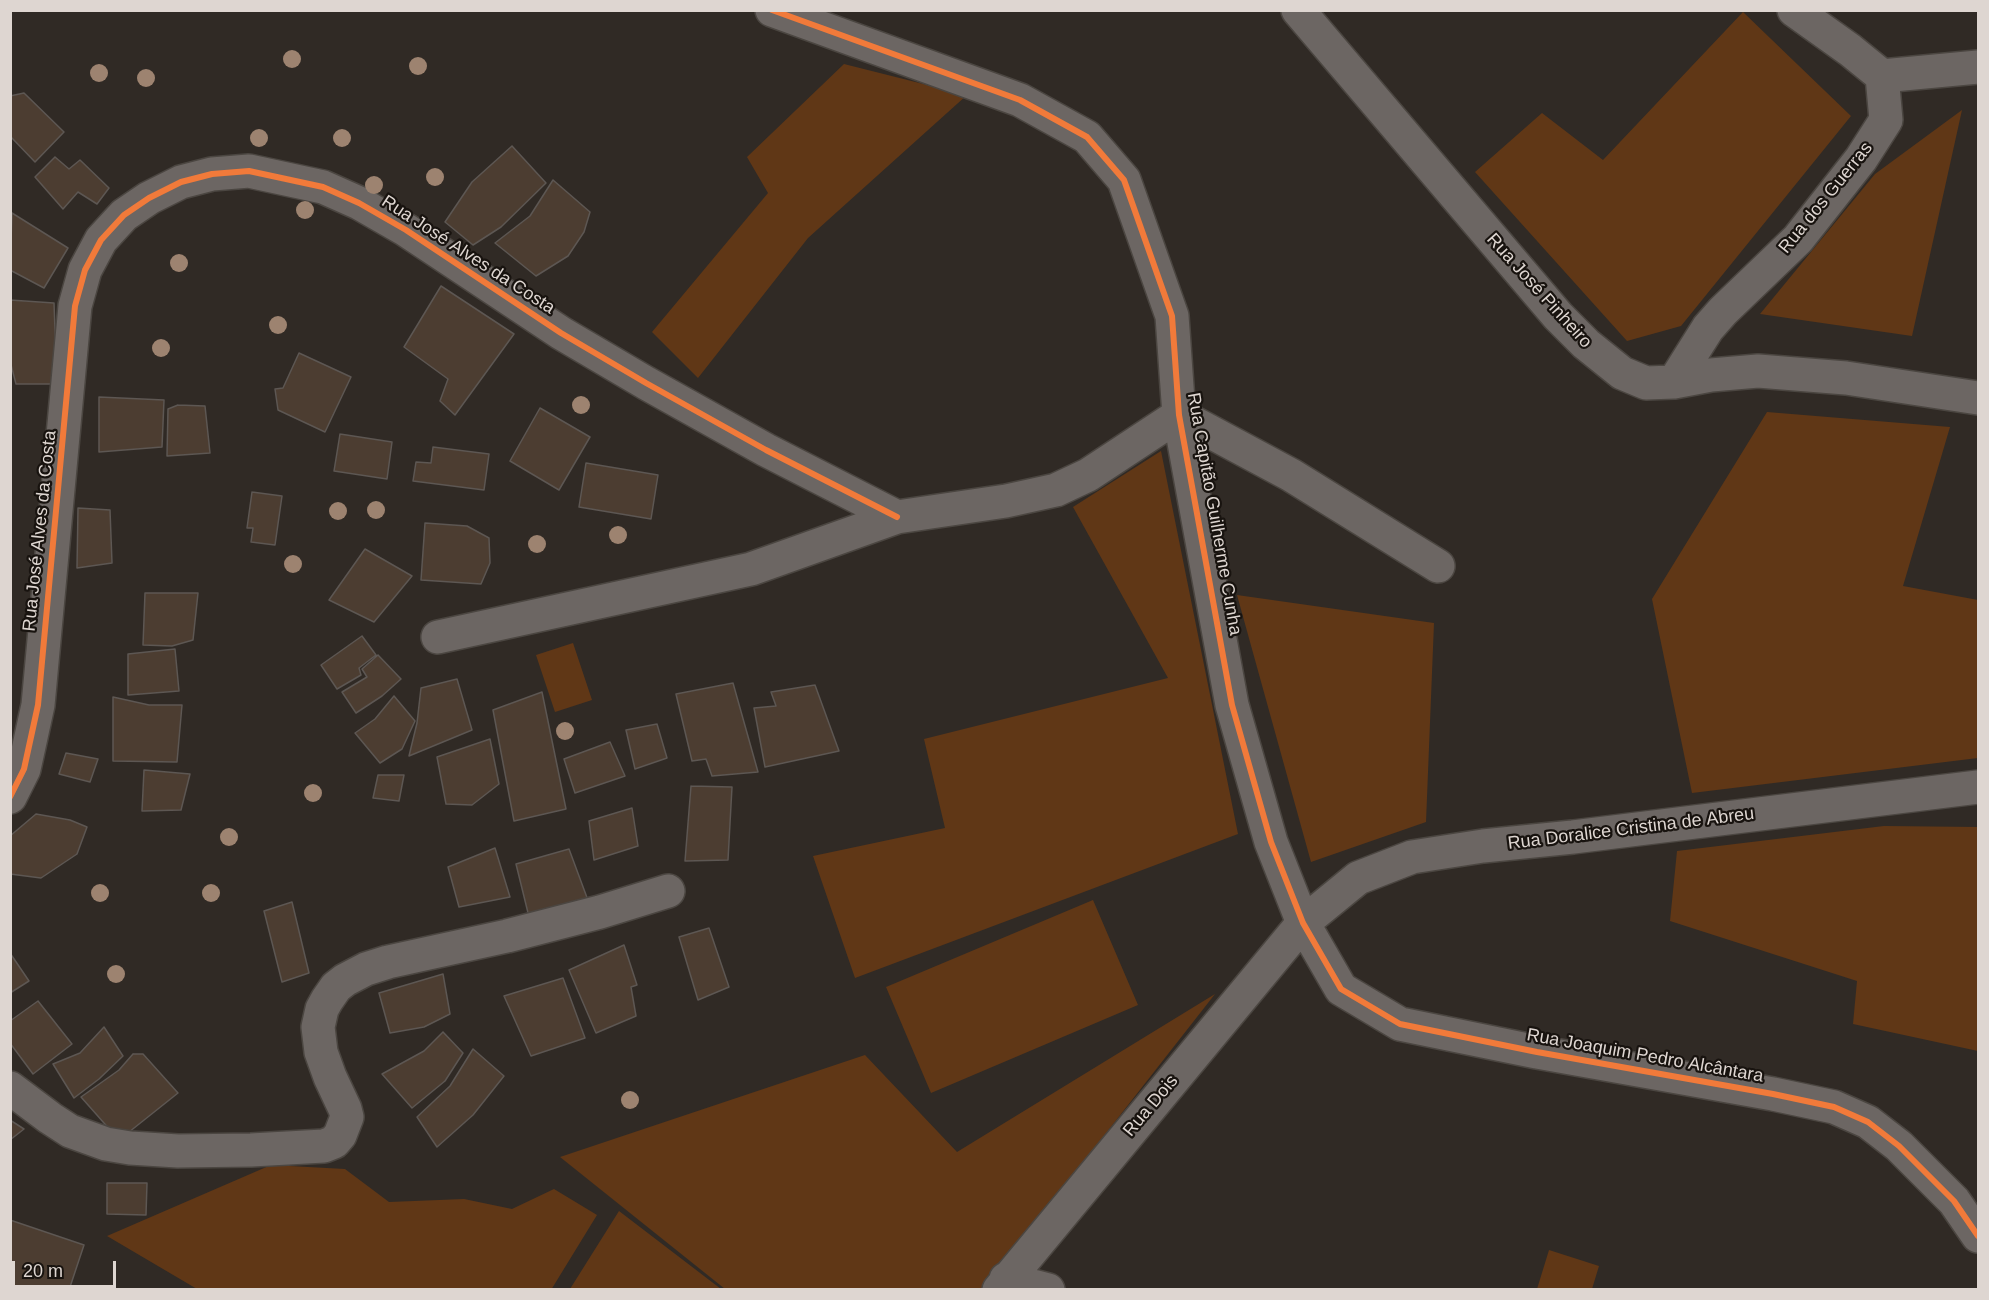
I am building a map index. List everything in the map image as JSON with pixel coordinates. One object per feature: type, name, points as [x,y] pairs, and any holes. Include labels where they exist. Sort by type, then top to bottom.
[{"type":"street","name":"Rua Capitão Guilherme Cunha","points":[[772,10],[1020,100],[1087,137],[1124,180],[1172,316],[1179,415],[1232,705],[1271,842],[1303,922]]},
{"type":"street","points":[[1794,10],[1882,76],[1978,67]]},
{"type":"street","name":"Rua José Pinheiro","points":[[1305,13],[1503,253],[1558,316],[1586,344],[1622,373],[1647,383],[1674,382],[1711,375],[1758,371],[1846,378],[1978,398]]},
{"type":"street","name":"Rua dos Guerras","points":[[1674,382],[1708,328],[1798,239],[1861,159],[1886,120],[1882,76]]},
{"type":"street","name":"Rua José Alves da Costa","points":[[10,797],[24,769],[38,705],[75,306],[86,270],[101,240],[124,215],[149,198],[181,182],[212,174],[249,171],[323,187],[359,203],[406,230],[561,333],[766,450],[897,517]]},
{"type":"street","points":[[438,638],[751,569],[897,517],[1006,501],[1056,490],[1088,475],[1179,415],[1291,476],[1438,566]]},
{"type":"street","name":"Rua Doralice Cristina de Abreu","points":[[1303,922],[1358,878],[1412,857],[1483,846],[1574,837],[1978,787]]},
{"type":"street","points":[[10,1088],[50,1119],[70,1131],[106,1144],[178,1151],[324,1146],[334,1142],[340,1135],[347,1117],[321,1052],[318,1027],[322,1009],[336,987],[345,980],[366,969],[388,962],[507,936],[600,912],[668,891]]},
{"type":"street","name":"Rua Joaquim Pedro Alcântara","points":[[1303,922],[1341,989],[1400,1024],[1537,1052],[1805,1100],[1834,1107],[1868,1122],[1899,1146],[1927,1173],[1954,1201],[1978,1236]]},
{"type":"street","name":"Rua Dois","points":[[1002,1284],[1303,922]]},
{"type":"street","points":[[1002,1284],[1048,1290]]},
{"type":"shaded area","points":[[1743,12],[1851,116],[1681,326],[1627,341],[1475,172],[1542,113],[1603,160]]},
{"type":"shaded area","points":[[844,64],[967,95],[808,238],[698,378],[652,332],[768,193],[747,157]]},
{"type":"shaded area","points":[[1962,110],[1912,336],[1760,314],[1875,174]]},
{"type":"shaded area","points":[[1767,412],[1950,427],[1903,586],[1978,600],[1978,758],[1692,793],[1652,599]]},
{"type":"shaded area","points":[[1161,451],[1238,834],[855,978],[813,856],[945,828],[924,739],[1168,678],[1073,507]]},
{"type":"shaded area","points":[[1237,595],[1434,623],[1426,822],[1311,862]]},
{"type":"shaded area","points":[[573,643],[592,700],[555,712],[536,655]]},
{"type":"shaded area","points":[[1884,826],[1978,827],[1978,1051],[1853,1024],[1857,981],[1670,921],[1677,851]]},
{"type":"shaded area","points":[[1093,900],[1138,1005],[931,1093],[886,987]]},
{"type":"shaded area","points":[[1215,994],[984,1289],[725,1289],[560,1157],[865,1055],[957,1152]]},
{"type":"shaded area","points":[[271,1165],[345,1169],[389,1202],[464,1199],[512,1209],[554,1189],[597,1215],[551,1290],[197,1289],[107,1236]]},
{"type":"shaded area","points":[[619,1211],[721,1289],[570,1289]]},
{"type":"shaded area","points":[[1549,1250],[1599,1266],[1592,1289],[1537,1289]]},
{"type":"building","points":[[24,93],[64,132],[35,162],[10,136],[10,96]]},
{"type":"building","points":[[512,146],[546,183],[501,227],[473,245],[445,222],[472,182]]},
{"type":"building","points":[[55,157],[69,169],[80,160],[109,188],[97,204],[78,192],[63,209],[35,177]]},
{"type":"building","points":[[553,180],[590,212],[584,232],[568,256],[536,276],[495,243],[530,216]]},
{"type":"building","points":[[12,213],[68,248],[44,288],[10,270]]},
{"type":"building","points":[[441,286],[514,334],[455,415],[440,401],[448,379],[404,347]]},
{"type":"building","points":[[10,300],[54,303],[57,384],[16,384],[10,361]]},
{"type":"building","points":[[299,353],[351,377],[325,432],[278,410],[275,389],[283,388]]},
{"type":"building","points":[[99,397],[164,400],[162,447],[99,452]]},
{"type":"building","points":[[178,405],[205,406],[210,453],[167,456],[168,409]]},
{"type":"building","points":[[540,408],[590,437],[559,490],[510,461]]},
{"type":"building","points":[[340,434],[392,442],[387,479],[334,471]]},
{"type":"building","points":[[433,447],[489,454],[484,490],[413,481],[416,462],[431,463]]},
{"type":"building","points":[[586,463],[658,475],[651,519],[579,507]]},
{"type":"building","points":[[252,492],[282,496],[275,545],[251,542],[253,528],[247,528]]},
{"type":"building","points":[[78,508],[110,510],[112,563],[77,568]]},
{"type":"building","points":[[425,523],[467,526],[489,538],[490,563],[481,584],[421,580]]},
{"type":"building","points":[[365,549],[412,576],[374,622],[329,600]]},
{"type":"building","points":[[145,593],[198,593],[193,640],[172,646],[143,645]]},
{"type":"building","points":[[362,636],[376,655],[359,668],[361,675],[337,689],[321,665]]},
{"type":"building","points":[[175,649],[179,691],[128,695],[128,654]]},
{"type":"building","points":[[378,655],[401,679],[382,696],[356,713],[342,692],[367,677],[362,669]]},
{"type":"building","points":[[457,679],[472,730],[409,756],[417,723],[421,688]]},
{"type":"building","points":[[733,683],[758,772],[712,776],[706,759],[692,761],[676,694]]},
{"type":"building","points":[[815,685],[839,751],[765,767],[754,708],[776,706],[771,692]]},
{"type":"building","points":[[542,692],[566,809],[514,821],[493,710]]},
{"type":"building","points":[[394,696],[415,721],[402,749],[380,763],[355,733],[375,719]]},
{"type":"building","points":[[113,697],[149,705],[182,705],[177,762],[113,761]]},
{"type":"building","points":[[657,724],[667,758],[635,769],[626,730]]},
{"type":"building","points":[[490,739],[499,784],[472,805],[446,804],[437,757]]},
{"type":"building","points":[[610,742],[625,776],[575,793],[564,759]]},
{"type":"building","points":[[66,753],[98,759],[90,782],[59,774]]},
{"type":"building","points":[[144,770],[190,774],[181,810],[142,811]]},
{"type":"building","points":[[378,775],[404,775],[399,801],[373,798]]},
{"type":"building","points":[[691,786],[732,787],[728,860],[685,861]]},
{"type":"building","points":[[632,808],[638,846],[594,860],[589,821]]},
{"type":"building","points":[[36,814],[70,820],[87,827],[77,854],[41,878],[10,874],[10,836]]},
{"type":"building","points":[[495,848],[510,897],[459,907],[448,867]]},
{"type":"building","points":[[569,849],[589,903],[530,921],[516,864]]},
{"type":"building","points":[[292,902],[309,973],[282,982],[264,911]]},
{"type":"building","points":[[709,928],[729,987],[698,1000],[679,937]]},
{"type":"building","points":[[624,945],[637,985],[631,987],[636,1016],[596,1033],[569,970]]},
{"type":"building","points":[[10,953],[29,981],[10,993]]},
{"type":"building","points":[[443,974],[450,1014],[424,1027],[390,1033],[379,993]]},
{"type":"building","points":[[563,978],[585,1038],[531,1056],[504,996]]},
{"type":"building","points":[[38,1001],[72,1044],[33,1074],[10,1043],[10,1021]]},
{"type":"building","points":[[104,1027],[123,1056],[99,1079],[74,1098],[53,1064],[80,1053]]},
{"type":"building","points":[[443,1032],[463,1053],[445,1081],[412,1108],[382,1074],[424,1051]]},
{"type":"building","points":[[473,1049],[504,1076],[473,1115],[437,1147],[417,1117],[450,1086]]},
{"type":"building","points":[[133,1054],[143,1054],[178,1093],[119,1140],[81,1097],[119,1070]]},
{"type":"building","points":[[10,1120],[24,1129],[10,1140]]},
{"type":"building","points":[[107,1183],[147,1183],[146,1215],[107,1214]]},
{"type":"building","points":[[10,1220],[84,1245],[69,1290],[10,1290]]},
{"type":"cycle path","points":[[772,10],[1020,100],[1087,137],[1124,180],[1172,316],[1179,415],[1232,705],[1271,842],[1303,923],[1341,989],[1400,1024],[1834,1107],[1868,1122],[1899,1146],[1954,1201],[1978,1236]]},
{"type":"cycle path","points":[[10,797],[24,769],[38,705],[75,306],[85,270],[101,240],[124,215],[149,198],[181,182],[212,174],[249,171],[323,187],[359,203],[406,230],[561,333],[646,383],[766,450],[897,517]]}]
